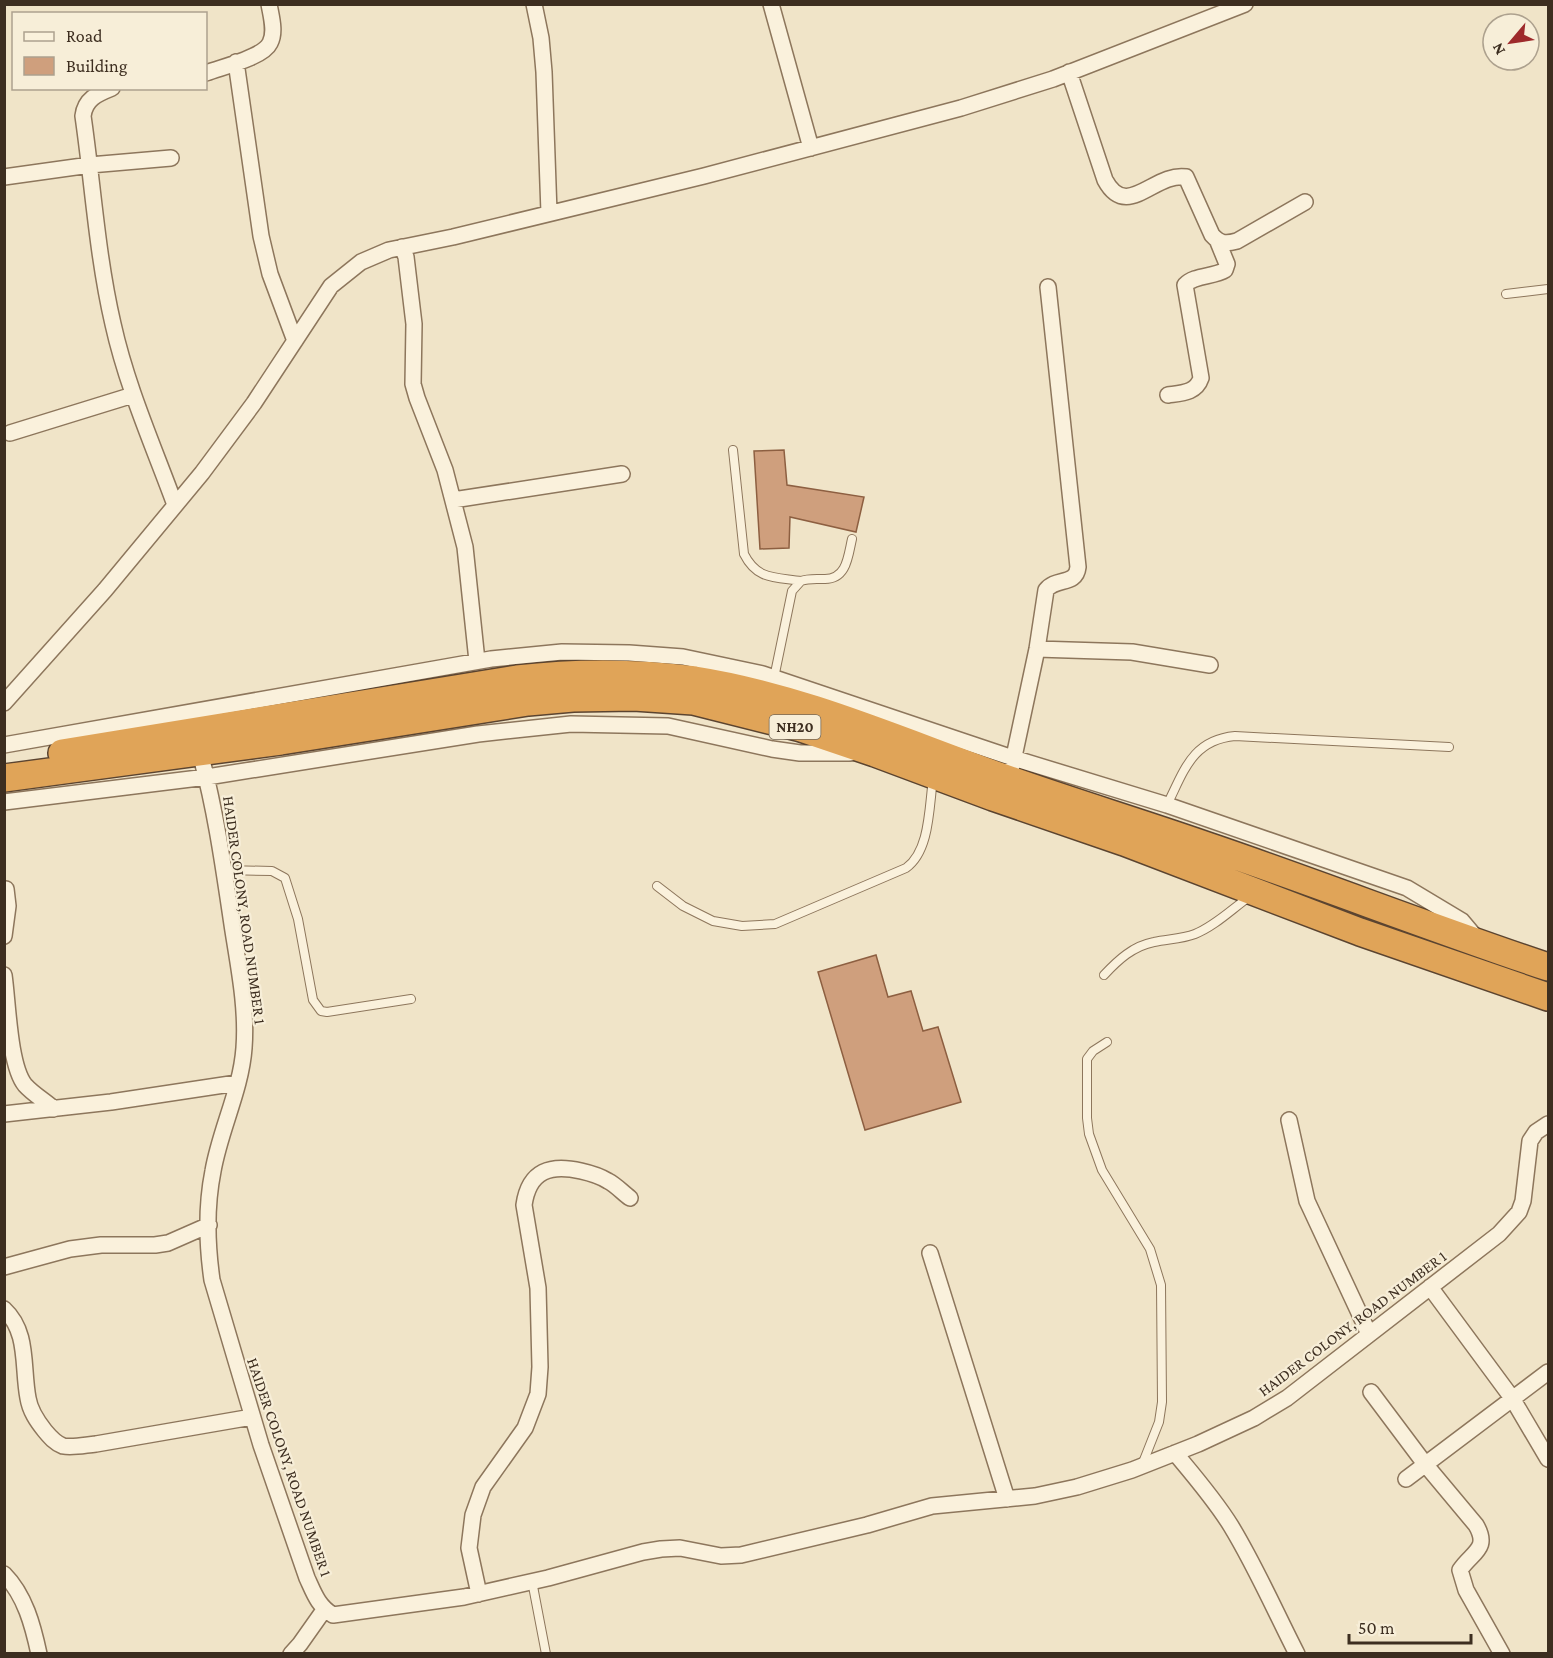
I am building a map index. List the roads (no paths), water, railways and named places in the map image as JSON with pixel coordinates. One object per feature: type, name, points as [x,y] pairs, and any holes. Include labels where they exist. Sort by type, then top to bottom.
[{"type":"highway","name":"NH20","points":[[4,762],[517,679],[562,674],[618,673],[695,681],[754,692],[892,736],[1009,780],[1218,849],[1548,967]]},
{"type":"highway","name":"NH20","points":[[4,778],[203,765],[528,702],[573,698],[634,697],[693,701],[801,728],[934,775],[1009,780],[1124,842],[1421,953],[1548,997]]},
{"type":"street","points":[[207,73],[255,55],[266,48],[273,34],[269,4]]},
{"type":"street","points":[[534,4],[541,38],[544,72],[549,213]]},
{"type":"street","points":[[771,4],[811,148]]},
{"type":"street","points":[[4,702],[105,590],[225,445],[331,286],[361,262],[388,250],[453,237],[704,176],[980,103],[1069,72],[1245,4]]},
{"type":"street","points":[[236,62],[261,237],[270,274],[295,341]]},
{"type":"street","points":[[1069,72],[1110,189],[1117,196],[1126,198],[1169,179],[1178,176],[1186,177],[1227,264],[1226,270],[1189,281],[1185,285],[1201,378],[1192,391],[1168,395]]},
{"type":"street","points":[[108,90],[86,103],[83,116],[105,285],[113,326],[133,395],[175,505]]},
{"type":"street","points":[[4,177],[90,165],[171,158]]},
{"type":"street","points":[[1218,242],[1227,244],[1237,241],[1305,202]]},
{"type":"street","points":[[402,247],[408,268],[414,324],[413,384],[445,470],[465,547],[477,661]]},
{"type":"street","points":[[1009,780],[1037,649],[1046,590],[1053,583],[1072,578],[1078,572],[1048,287]]},
{"type":"street","points":[[10,433],[133,395]]},
{"type":"street","points":[[453,500],[622,474]]},
{"type":"street","points":[[1037,649],[1132,652],[1210,664]]},
{"type":"street","points":[[4,745],[477,661],[562,652],[629,652],[683,657],[774,678],[1009,780],[1167,805],[1407,888],[1462,921],[1482,944]]},
{"type":"street","points":[[4,802],[203,765]]},
{"type":"street","name":"HAIDER COLONY, ROAD NUMBER 1","points":[[203,765],[224,870],[245,1017],[244,1050],[213,1169],[209,1196],[209,1261],[212,1280],[252,1417],[308,1578],[316,1599],[324,1610],[333,1615],[479,1594],[643,1552],[680,1548],[721,1556],[741,1555],[867,1525],[932,1506],[1035,1496],[1077,1487],[1142,1467],[1254,1418],[1287,1398],[1499,1234],[1519,1212],[1523,1201],[1530,1142],[1536,1132],[1548,1124]]},
{"type":"street","points":[[4,936],[8,906],[6,889]]},
{"type":"street","points":[[4,975],[19,1074],[31,1090],[54,1109]]},
{"type":"street","points":[[4,1114],[237,1083]]},
{"type":"street","points":[[1288,1120],[1307,1201],[1369,1334]]},
{"type":"street","points":[[479,1594],[468,1548],[473,1515],[483,1486],[525,1428],[538,1394],[540,1367],[538,1288],[524,1205],[526,1194],[538,1174],[547,1169],[562,1167],[607,1180],[630,1198]]},
{"type":"street","points":[[4,1267],[70,1249],[101,1245],[168,1243],[209,1225]]},
{"type":"street","points":[[930,1253],[1007,1499]]},
{"type":"street","points":[[1430,1287],[1512,1398],[1548,1459]]},
{"type":"street","points":[[4,1309],[11,1315],[21,1336],[28,1399],[33,1414],[51,1438],[61,1445],[71,1447],[96,1444],[252,1417]]},
{"type":"street","points":[[1406,1479],[1548,1372]]},
{"type":"street","points":[[1371,1392],[1425,1464],[1476,1525],[1483,1541],[1479,1549],[1460,1570],[1466,1590],[1502,1653]]},
{"type":"street","points":[[1175,1453],[1207,1491],[1231,1526],[1297,1653]]},
{"type":"street","points":[[4,1574],[21,1596],[34,1631],[39,1653]]},
{"type":"street","points":[[291,1653],[324,1610]]},
{"type":"lane","points":[[1506,294],[1548,289]]},
{"type":"lane","points":[[733,450],[744,555],[750,566],[757,572],[768,576],[801,580],[830,579],[844,570],[852,539]]},
{"type":"lane","points":[[774,678],[792,591],[801,580]]},
{"type":"lane","points":[[1167,805],[1187,764],[1196,752],[1219,737],[1449,747]]},
{"type":"lane","points":[[657,886],[683,906],[713,921],[742,926],[775,924],[906,868],[916,861],[924,840],[934,775]]},
{"type":"lane","points":[[224,870],[272,871],[285,878],[298,918],[313,1000],[321,1011],[411,999]]},
{"type":"lane","points":[[1104,975],[1122,956],[1138,947],[1151,942],[1188,937],[1199,932],[1256,892]]},
{"type":"lane","points":[[1107,1042],[1093,1051],[1087,1059],[1089,1134],[1102,1170],[1150,1249],[1161,1285],[1162,1402],[1159,1422],[1142,1467]]},
{"type":"lane","points":[[532,1581],[546,1653]]}]
